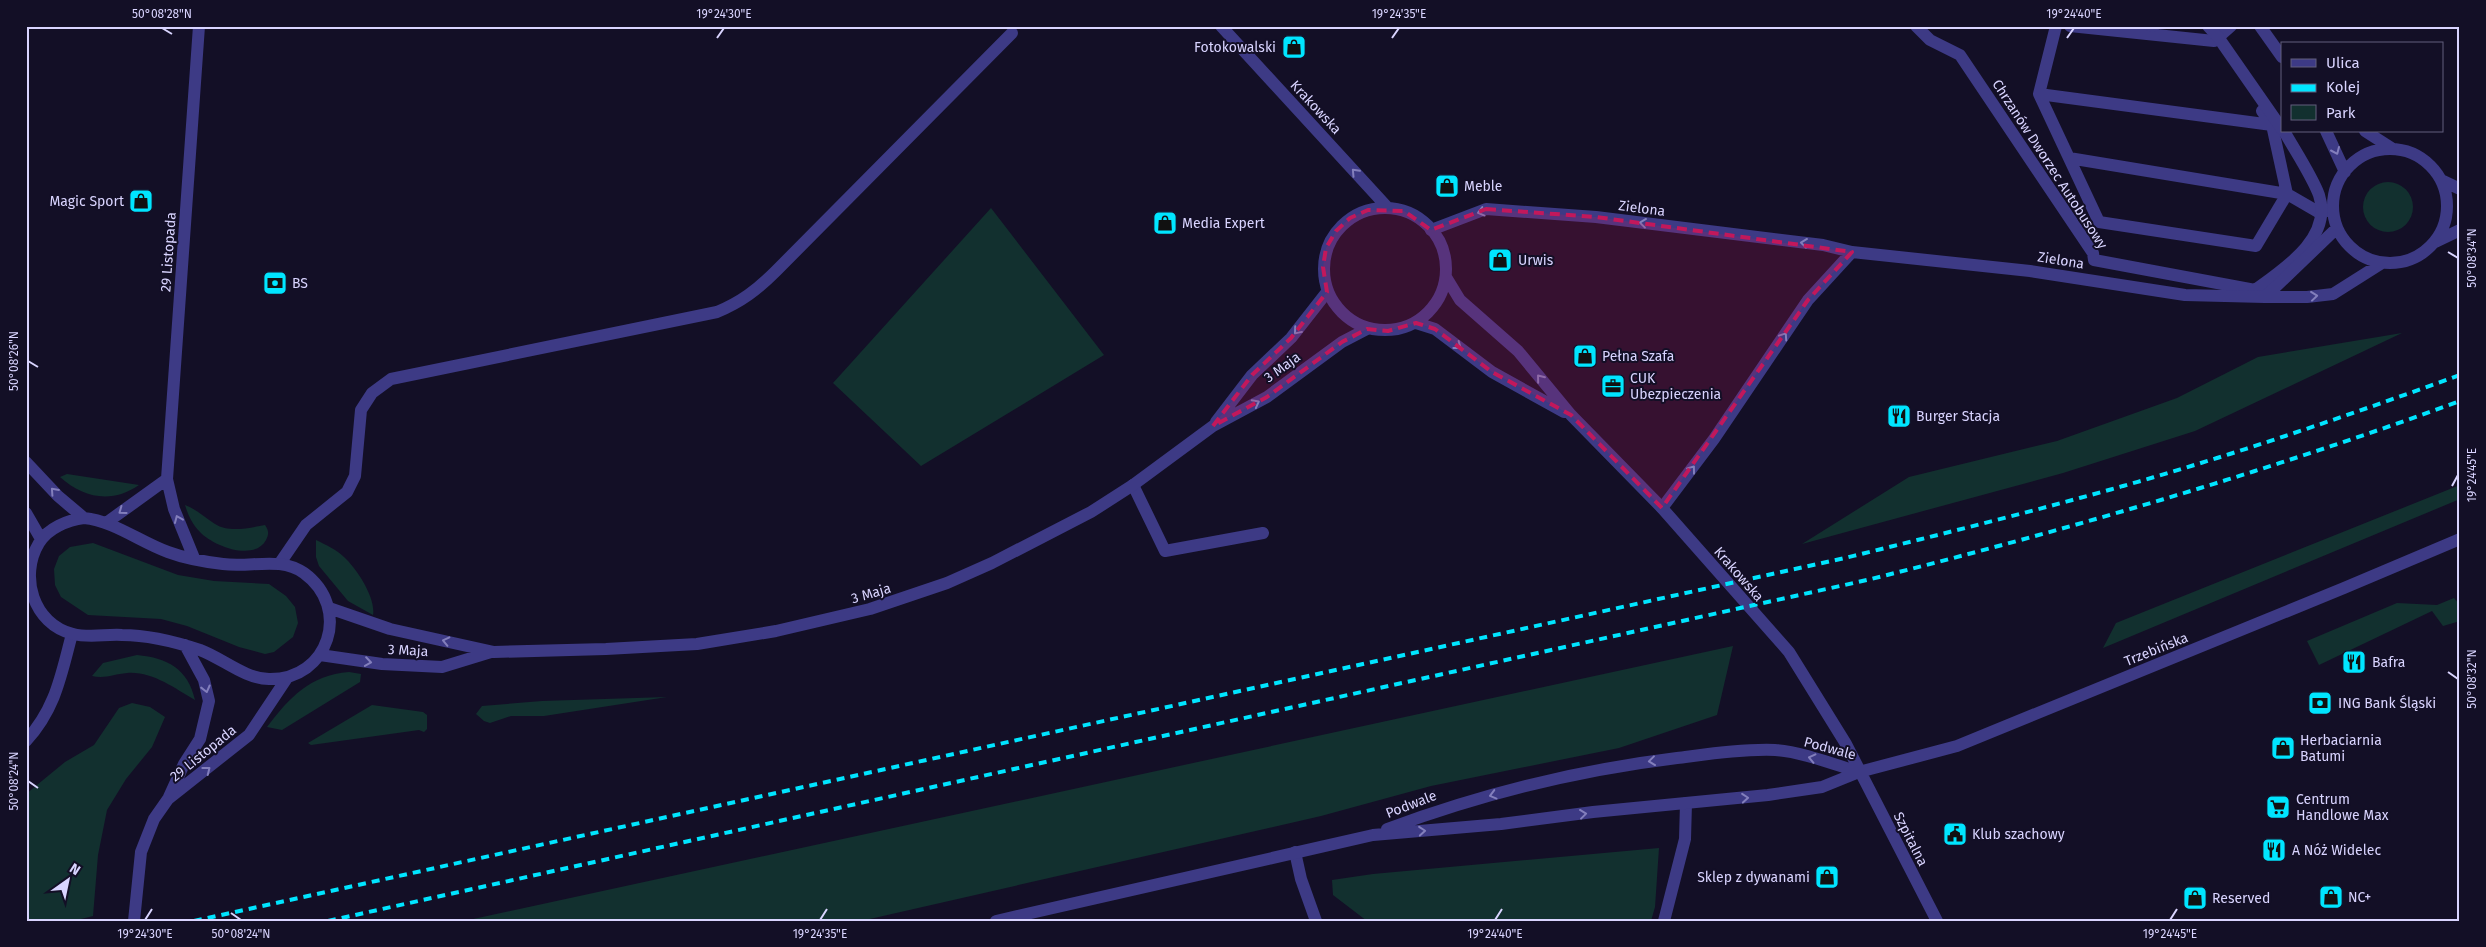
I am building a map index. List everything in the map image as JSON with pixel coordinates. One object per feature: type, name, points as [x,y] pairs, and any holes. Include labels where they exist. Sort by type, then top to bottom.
[{"type":"street","name":"29 Listopada","points":[[194,558],[174,509],[167,479],[199,26]]},
{"type":"street","name":"Krakowska","points":[[1221,26],[1388,208]]},
{"type":"street","name":"Chrzanów Dworzec Autobusowy","points":[[1916,26],[1930,40],[1960,55],[2093,253],[2094,260],[2255,290],[2295,261],[2317,231],[2320,213],[2319,196],[2281,132]]},
{"type":"street","points":[[2038,94],[2279,128],[2287,194],[2256,246],[2099,222],[2038,94],[2056,26]]},
{"type":"street","points":[[2070,26],[2216,39],[2231,26]]},
{"type":"street","name":"Chrzanów Dworzec Autobusowy","points":[[2208,26],[2279,128]]},
{"type":"street","points":[[2260,26],[2281,56]]},
{"type":"street","points":[[280,563],[306,525],[347,492],[355,476],[361,410],[372,393],[391,379],[717,312],[735,305],[758,289],[1012,33]]},
{"type":"street","points":[[2326,132],[2345,172]]},
{"type":"street","points":[[2367,132],[2393,149],[2412,154],[2429,165],[2441,180],[2460,190]]},
{"type":"street","points":[[2393,149],[2373,152],[2359,158],[2345,172],[2335,189],[2333,208],[2337,228],[2347,244],[2363,257],[2382,263],[2402,262],[2420,255],[2435,242],[2460,230]]},
{"type":"street","points":[[2069,158],[2287,194],[2320,213],[2333,208]]},
{"type":"street","points":[[2435,242],[2444,224],[2447,205],[2441,180]]},
{"type":"street","points":[[1388,208],[1404,211],[1419,218],[1431,230],[1439,241],[1444,254],[1446,277],[1437,302],[1431,310],[1416,322],[1388,331],[1367,329],[1349,320],[1334,305],[1327,292],[1323,267],[1326,248],[1336,231],[1350,218],[1368,210],[1388,208]]},
{"type":"street","name":"Zielona","points":[[1431,230],[1486,209],[1596,217],[1823,245],[1852,252],[2030,271],[2185,295],[2307,297],[2333,294],[2382,263]]},
{"type":"street","points":[[2265,297],[2337,228]]},
{"type":"street","points":[[1662,508],[1714,439],[1808,300],[1852,252]]},
{"type":"street","name":"Krakowska","points":[[1446,277],[1460,300],[1518,351],[1570,415],[1662,508],[1789,652],[1846,744],[1859,772]]},
{"type":"street","name":"3 Maja","points":[[1213,426],[1252,375],[1291,338],[1327,292]]},
{"type":"street","name":"Krakowska","points":[[1416,322],[1435,329],[1492,372],[1570,415]]},
{"type":"street","name":"3 Maja","points":[[320,655],[382,664],[442,666],[494,652],[697,644],[776,632],[870,609],[947,583],[1001,559],[1091,512],[1133,485],[1213,426],[1267,397],[1342,342],[1367,329]]},
{"type":"street","points":[[26,462],[58,496],[84,518],[106,523],[169,553],[224,564],[280,563],[305,574],[320,588],[329,608],[328,640],[320,655],[301,672],[287,678],[266,680],[206,652],[185,645],[125,635],[72,634],[46,617],[32,594],[28,581],[29,568],[34,552],[41,540],[65,523],[84,518]]},
{"type":"street","points":[[106,523],[167,479]]},
{"type":"street","points":[[1133,485],[1165,551],[1263,533]]},
{"type":"street","points":[[26,513],[41,540]]},
{"type":"street","name":"Trzebińska","points":[[1859,772],[1957,746],[2344,588],[2460,538]]},
{"type":"street","name":"3 Maja","points":[[329,608],[390,629],[494,652]]},
{"type":"street","points":[[26,741],[47,714],[58,686],[72,634]]},
{"type":"street","name":"29 Listopada","points":[[134,921],[141,852],[154,819],[168,800],[184,764],[200,739],[209,701],[204,680],[185,645]]},
{"type":"street","name":"29 Listopada","points":[[168,800],[249,735],[287,678]]},
{"type":"street","name":"Podwale","points":[[1373,835],[1450,806],[1549,780],[1627,764],[1726,752],[1777,750],[1859,772]]},
{"type":"street","name":"Podwale","points":[[996,921],[1373,835],[1501,824],[1686,803],[1768,796],[1822,787],[1859,772]]},
{"type":"street","name":"Szpitalna","points":[[1859,772],[1937,921]]},
{"type":"street","points":[[1664,921],[1685,839],[1686,803]]},
{"type":"street","points":[[1295,852],[1301,879],[1316,921]]},
{"type":"highlighted area","points":[[1486,209],[1596,217],[1852,252],[1808,300],[1662,508],[1571,415],[1492,372],[1435,329],[1416,323],[1388,331],[1367,329],[1342,342],[1267,397],[1213,426],[1252,375],[1291,338],[1327,292],[1323,267],[1326,248],[1336,231],[1350,218],[1368,210],[1404,211],[1431,230]]},
{"type":"green space","points":[[2388,182],[2397,184],[2408,193],[2413,207],[2411,216],[2402,227],[2388,232],[2379,230],[2368,221],[2363,207],[2365,198],[2374,187]]},
{"type":"green space","points":[[991,208],[1104,355],[921,466],[833,383]]},
{"type":"green space","points":[[2402,333],[2195,431],[2063,473],[1802,544],[1909,477],[2057,441],[2177,398],[2258,357]]},
{"type":"green space","points":[[67,474],[139,485],[119,495],[98,496],[78,490],[60,477]]},
{"type":"green space","points":[[2460,485],[2460,499],[2103,648],[2116,623]]},
{"type":"green space","points":[[185,505],[221,527],[239,529],[265,525],[268,531],[267,538],[260,547],[252,550],[233,550],[223,546],[200,532],[191,519]]},
{"type":"green space","points":[[316,540],[338,552],[354,569],[369,592],[372,600],[373,615],[348,601],[319,566],[316,557]]},
{"type":"green space","points":[[93,543],[178,575],[214,581],[269,584],[286,596],[295,607],[298,623],[293,637],[274,652],[265,654],[239,647],[187,626],[161,619],[88,615],[61,597],[55,585],[54,569],[59,556],[70,547]]},
{"type":"green space","points":[[2454,598],[2460,605],[2460,621],[2443,626],[2432,611],[2319,665],[2307,641],[2397,603],[2437,605]]},
{"type":"green space","points":[[1733,646],[1717,715],[1619,748],[1431,786],[1321,816],[861,921],[464,921]]},
{"type":"green space","points":[[137,655],[158,659],[175,667],[187,680],[195,700],[162,681],[145,675],[127,673],[105,677],[92,676],[103,663]]},
{"type":"green space","points":[[349,672],[361,674],[360,682],[282,730],[267,727],[292,698],[312,683],[335,674]]},
{"type":"green space","points":[[667,697],[544,716],[511,716],[490,723],[484,721],[476,714],[482,706],[542,701]]},
{"type":"green space","points":[[132,703],[150,707],[165,717],[152,747],[126,779],[107,810],[98,855],[93,916],[73,921],[26,921],[26,794],[65,762],[94,745],[119,708]]},
{"type":"green space","points":[[372,705],[423,712],[427,715],[427,729],[424,732],[419,730],[311,745],[308,743]]},
{"type":"green space","points":[[1659,848],[1655,907],[1651,921],[1367,921],[1333,895],[1332,880],[1373,874]]},
{"type":"railway","points":[[194,921],[1845,558],[2088,496],[2166,474],[2377,405],[2460,375]]},
{"type":"railway","points":[[328,921],[1867,580],[2017,541],[2240,476],[2460,401]]},
{"type":"place","name":"Fotokowalski","points":[[1294,47]]},
{"type":"place","name":"Meble","points":[[1447,186]]},
{"type":"place","name":"Magic Sport","points":[[141,201]]},
{"type":"place","name":"Media Expert","points":[[1165,223]]},
{"type":"place","name":"Urwis","points":[[1500,260]]},
{"type":"place","name":"BS","points":[[275,283]]},
{"type":"place","name":"Pełna Szafa","points":[[1585,356]]},
{"type":"place","name":"CUK Ubezpieczenia","points":[[1613,386]]},
{"type":"place","name":"Burger Stacja","points":[[1899,416]]},
{"type":"place","name":"Bafra","points":[[2354,662]]},
{"type":"place","name":"ING Bank Śląski","points":[[2320,703]]},
{"type":"place","name":"Herbaciarnia Batumi","points":[[2283,748]]},
{"type":"place","name":"Centrum Handlowe Max","points":[[2278,807]]},
{"type":"place","name":"Klub szachowy","points":[[1955,834]]},
{"type":"place","name":"A Nóż Widelec","points":[[2274,850]]},
{"type":"place","name":"Sklep z dywanami","points":[[1827,877]]},
{"type":"place","name":"NC+","points":[[2331,897]]},
{"type":"place","name":"Reserved","points":[[2195,898]]}]
